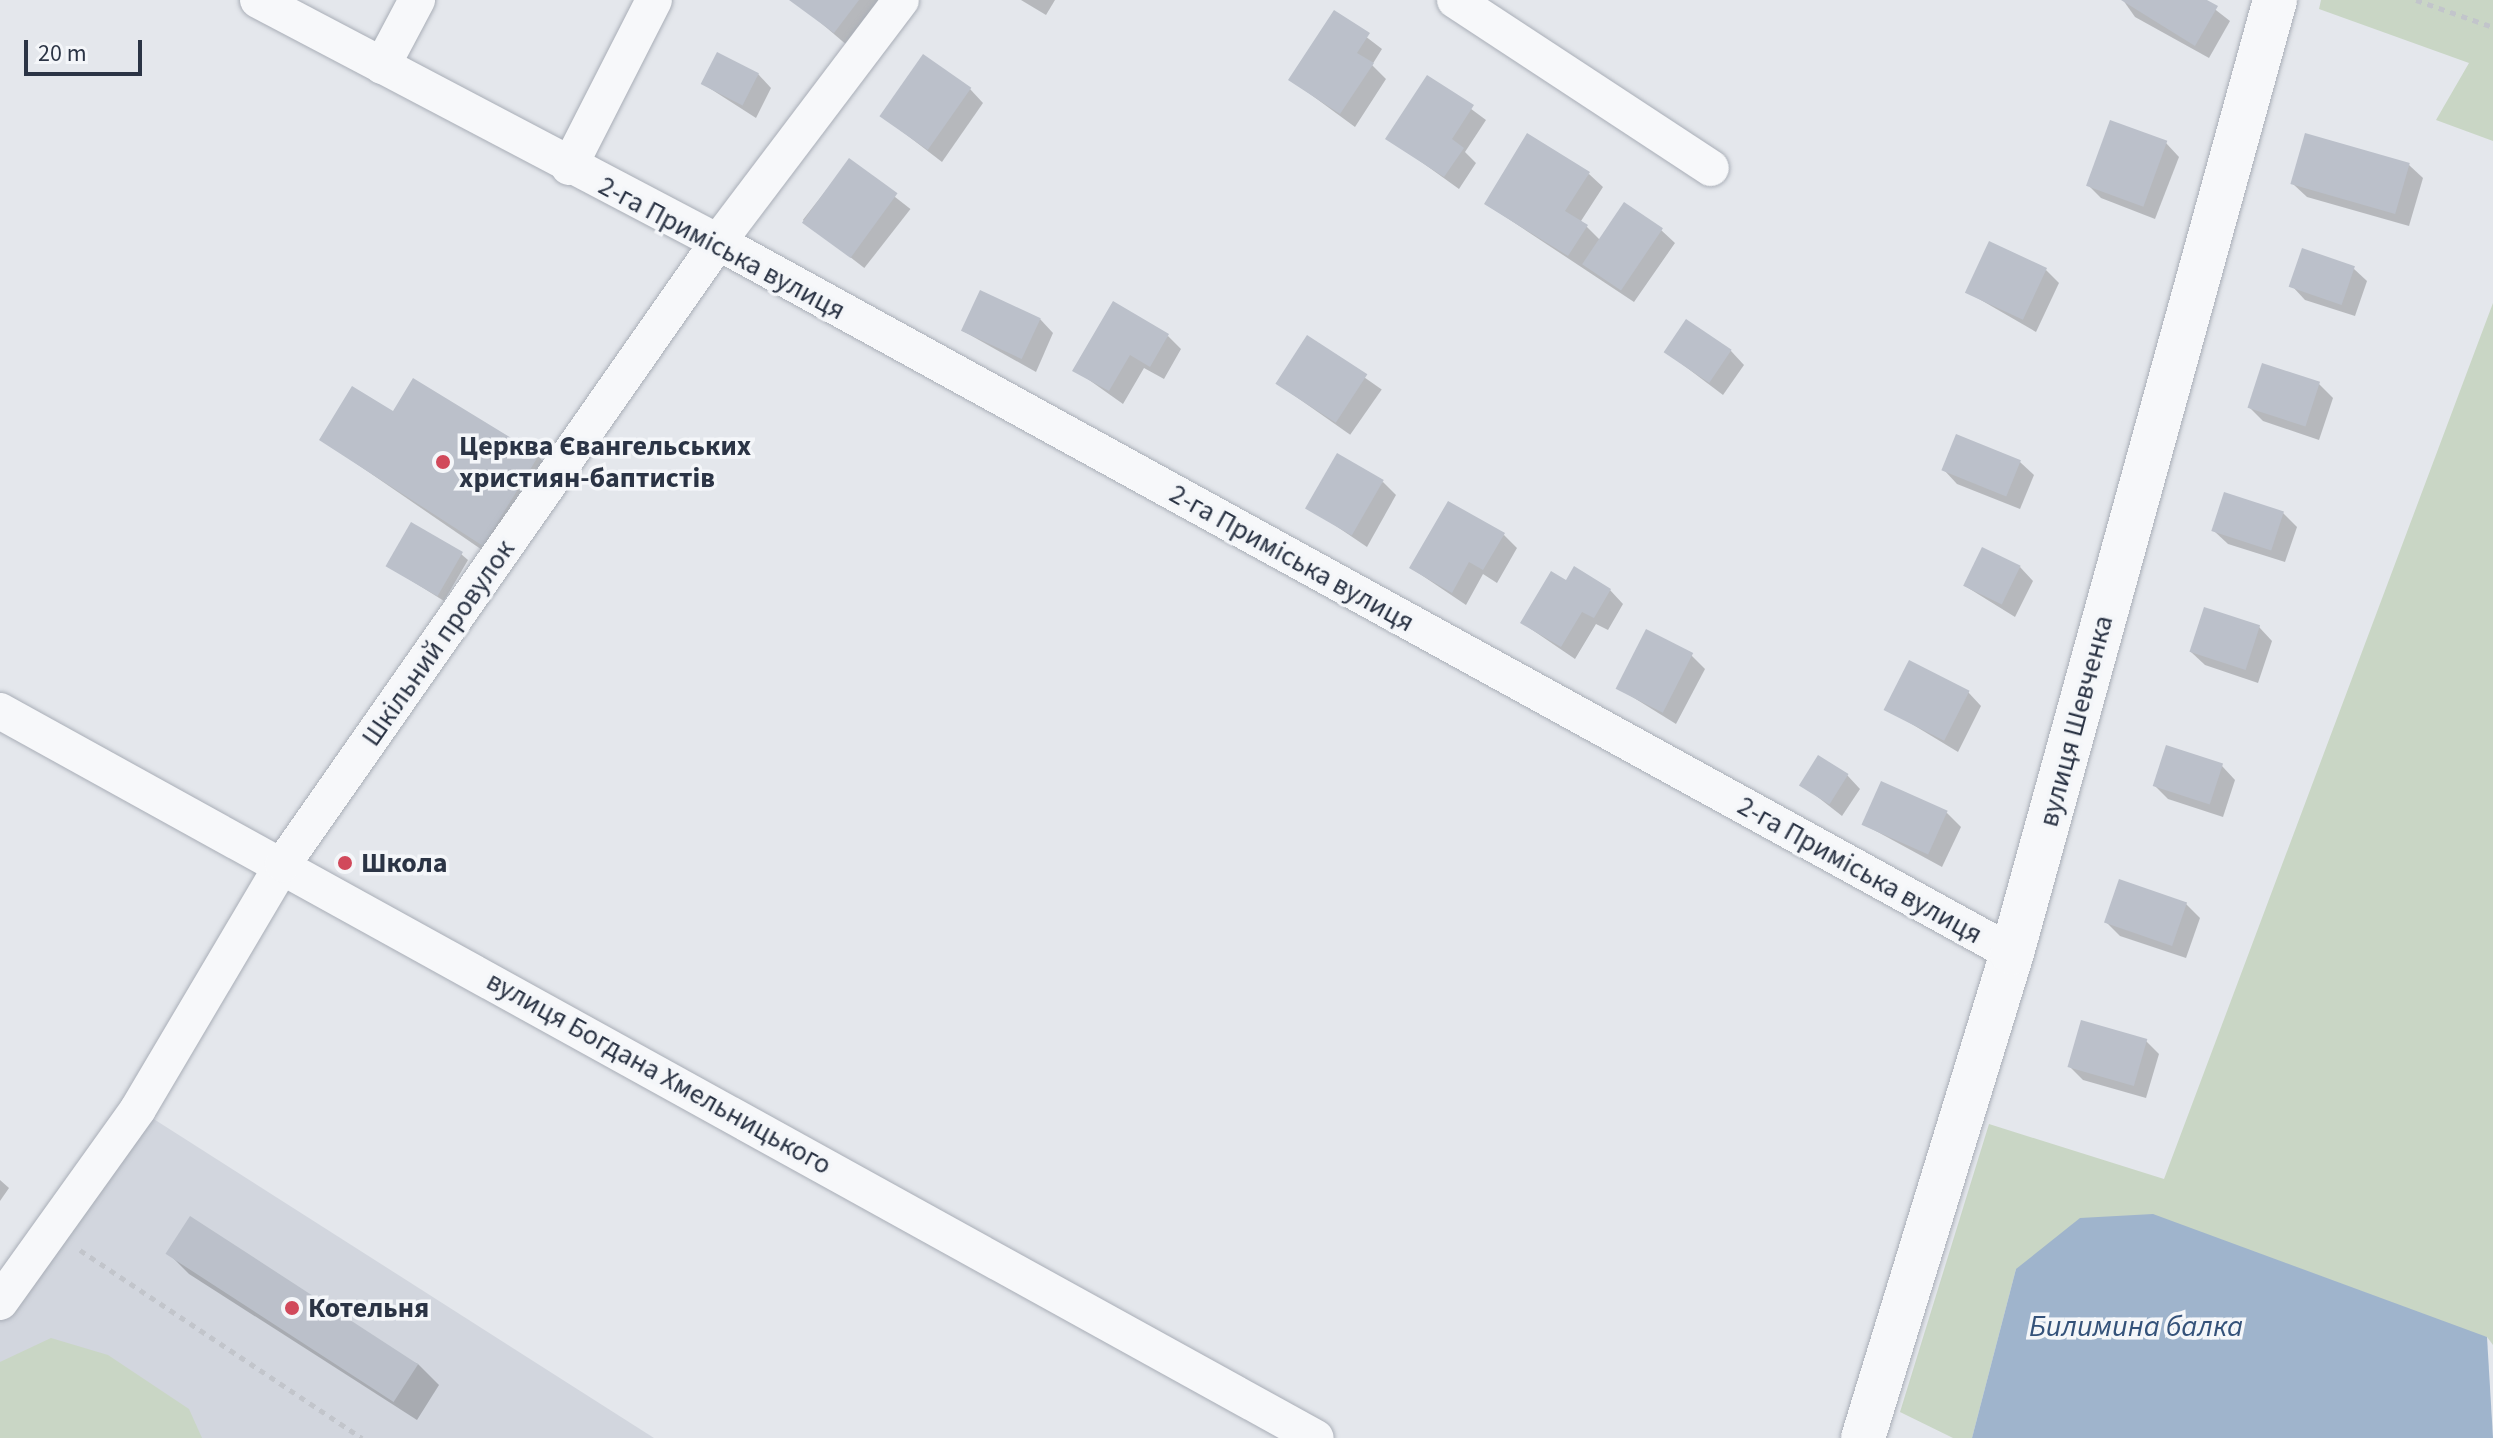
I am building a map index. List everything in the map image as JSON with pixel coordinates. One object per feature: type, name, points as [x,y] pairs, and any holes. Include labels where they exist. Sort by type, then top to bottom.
[{"type":"street","name":"2-га Приміська вулиця","points":[[258,0],[569,167],[718,242],[2012,953]]},
{"type":"street","points":[[382,66],[417,0]]},
{"type":"street","name":"2-га Приміська вулиця","points":[[569,167],[654,0]]},
{"type":"street","name":"Шкільний провулок","points":[[0,1302],[138,1109],[283,864],[718,242],[901,0]]},
{"type":"street","points":[[1455,0],[1711,168]]},
{"type":"street","name":"вулиця Шевченка","points":[[1863,1438],[2012,953],[2275,0]]},
{"type":"street","name":"вулиця Богдана Хмельницького","points":[[0,711],[283,864],[1316,1438]]},
{"type":"path","points":[[2416,0],[2493,27]]},
{"type":"path","points":[[51,1231],[362,1438]]},
{"type":"shaded area","points":[[138,1109],[654,1438],[0,1438],[0,1302]]},
{"type":"green space","points":[[2321,0],[2493,0],[2493,141],[2436,120],[2469,63],[2319,9]]},
{"type":"green space","points":[[2493,303],[2493,1345],[2487,1337],[2016,1269],[1972,1438],[1953,1438],[1900,1412],[1989,1124],[2164,1179]]},
{"type":"green space","points":[[51,1338],[108,1355],[189,1409],[202,1438],[0,1438],[0,1362]]},
{"type":"water","name":"Билимина балка","points":[[2153,1214],[2487,1337],[2493,1438],[1972,1438],[2016,1269],[2080,1218]]},
{"type":"building","points":[[789,0],[859,0],[834,33]]},
{"type":"building","points":[[2121,0],[2207,0],[2218,6],[2195,46]]},
{"type":"building","points":[[1334,10],[1370,33],[1357,53],[1374,63],[1340,114],[1288,80]]},
{"type":"building","points":[[717,52],[759,73],[743,105],[701,84]]},
{"type":"building","points":[[923,54],[971,88],[928,150],[879,116]]},
{"type":"building","points":[[1427,75],[1474,105],[1452,139],[1464,148],[1444,177],[1385,139]]},
{"type":"building","points":[[2110,120],[2167,141],[2143,207],[2086,186]]},
{"type":"building","points":[[1527,133],[1590,172],[1565,211],[1588,225],[1568,256],[1484,204]]},
{"type":"building","points":[[2305,133],[2410,163],[2395,214],[2290,184]]},
{"type":"building","points":[[849,158],[898,193],[851,258],[802,223]]},
{"type":"building","points":[[1624,202],[1663,228],[1621,290],[1582,264]]},
{"type":"building","points":[[1989,241],[2047,268],[2023,320],[1965,293]]},
{"type":"building","points":[[2302,248],[2355,266],[2342,305],[2289,287]]},
{"type":"building","points":[[980,290],[1041,318],[1022,359],[961,331]]},
{"type":"building","points":[[1113,301],[1169,334],[1150,367],[1130,355],[1109,391],[1072,371]]},
{"type":"building","points":[[1686,319],[1732,350],[1709,383],[1664,352]]},
{"type":"building","points":[[1307,335],[1367,374],[1336,423],[1275,384]]},
{"type":"building","points":[[2262,363],[2320,382],[2305,427],[2247,408]]},
{"type":"building","name":"Церква Євангельських християн-баптистів","points":[[413,378],[539,455],[483,546],[319,440],[352,386],[393,411]]},
{"type":"building","points":[[1956,434],[2021,460],[2006,496],[1941,470]]},
{"type":"building","points":[[1337,453],[1384,480],[1352,535],[1305,508]]},
{"type":"building","points":[[2224,492],[2284,511],[2271,550],[2211,531]]},
{"type":"building","points":[[1448,501],[1505,533],[1483,570],[1469,562],[1452,593],[1409,568]]},
{"type":"building","points":[[411,522],[463,552],[437,596],[386,566]]},
{"type":"building","points":[[1982,547],[2021,566],[2002,604],[1963,586]]},
{"type":"building","points":[[1574,566],[1611,589],[1594,618],[1582,612],[1561,647],[1520,623],[1551,571],[1566,580]]},
{"type":"building","points":[[2204,607],[2260,625],[2246,670],[2189,652]]},
{"type":"building","points":[[1646,629],[1693,653],[1663,713],[1616,689]]},
{"type":"building","points":[[1909,660],[1970,691],[1944,741],[1884,710]]},
{"type":"building","points":[[2166,745],[2223,764],[2210,804],[2153,786]]},
{"type":"building","points":[[1818,755],[1849,774],[1829,805],[1799,786]]},
{"type":"building","points":[[1881,781],[1948,811],[1928,855],[1861,825]]},
{"type":"building","points":[[2119,879],[2187,902],[2172,946],[2104,922]]},
{"type":"building","points":[[2081,1020],[2147,1039],[2134,1086],[2067,1067]]},
{"type":"building","name":"Котельня","points":[[190,1216],[418,1364],[394,1402],[165,1254]]},
{"type":"place","name":"Церква Євангельських християн-баптистів","points":[[443,462]]},
{"type":"place","name":"Школа","points":[[345,863]]},
{"type":"place","name":"Котельня","points":[[292,1308]]}]
